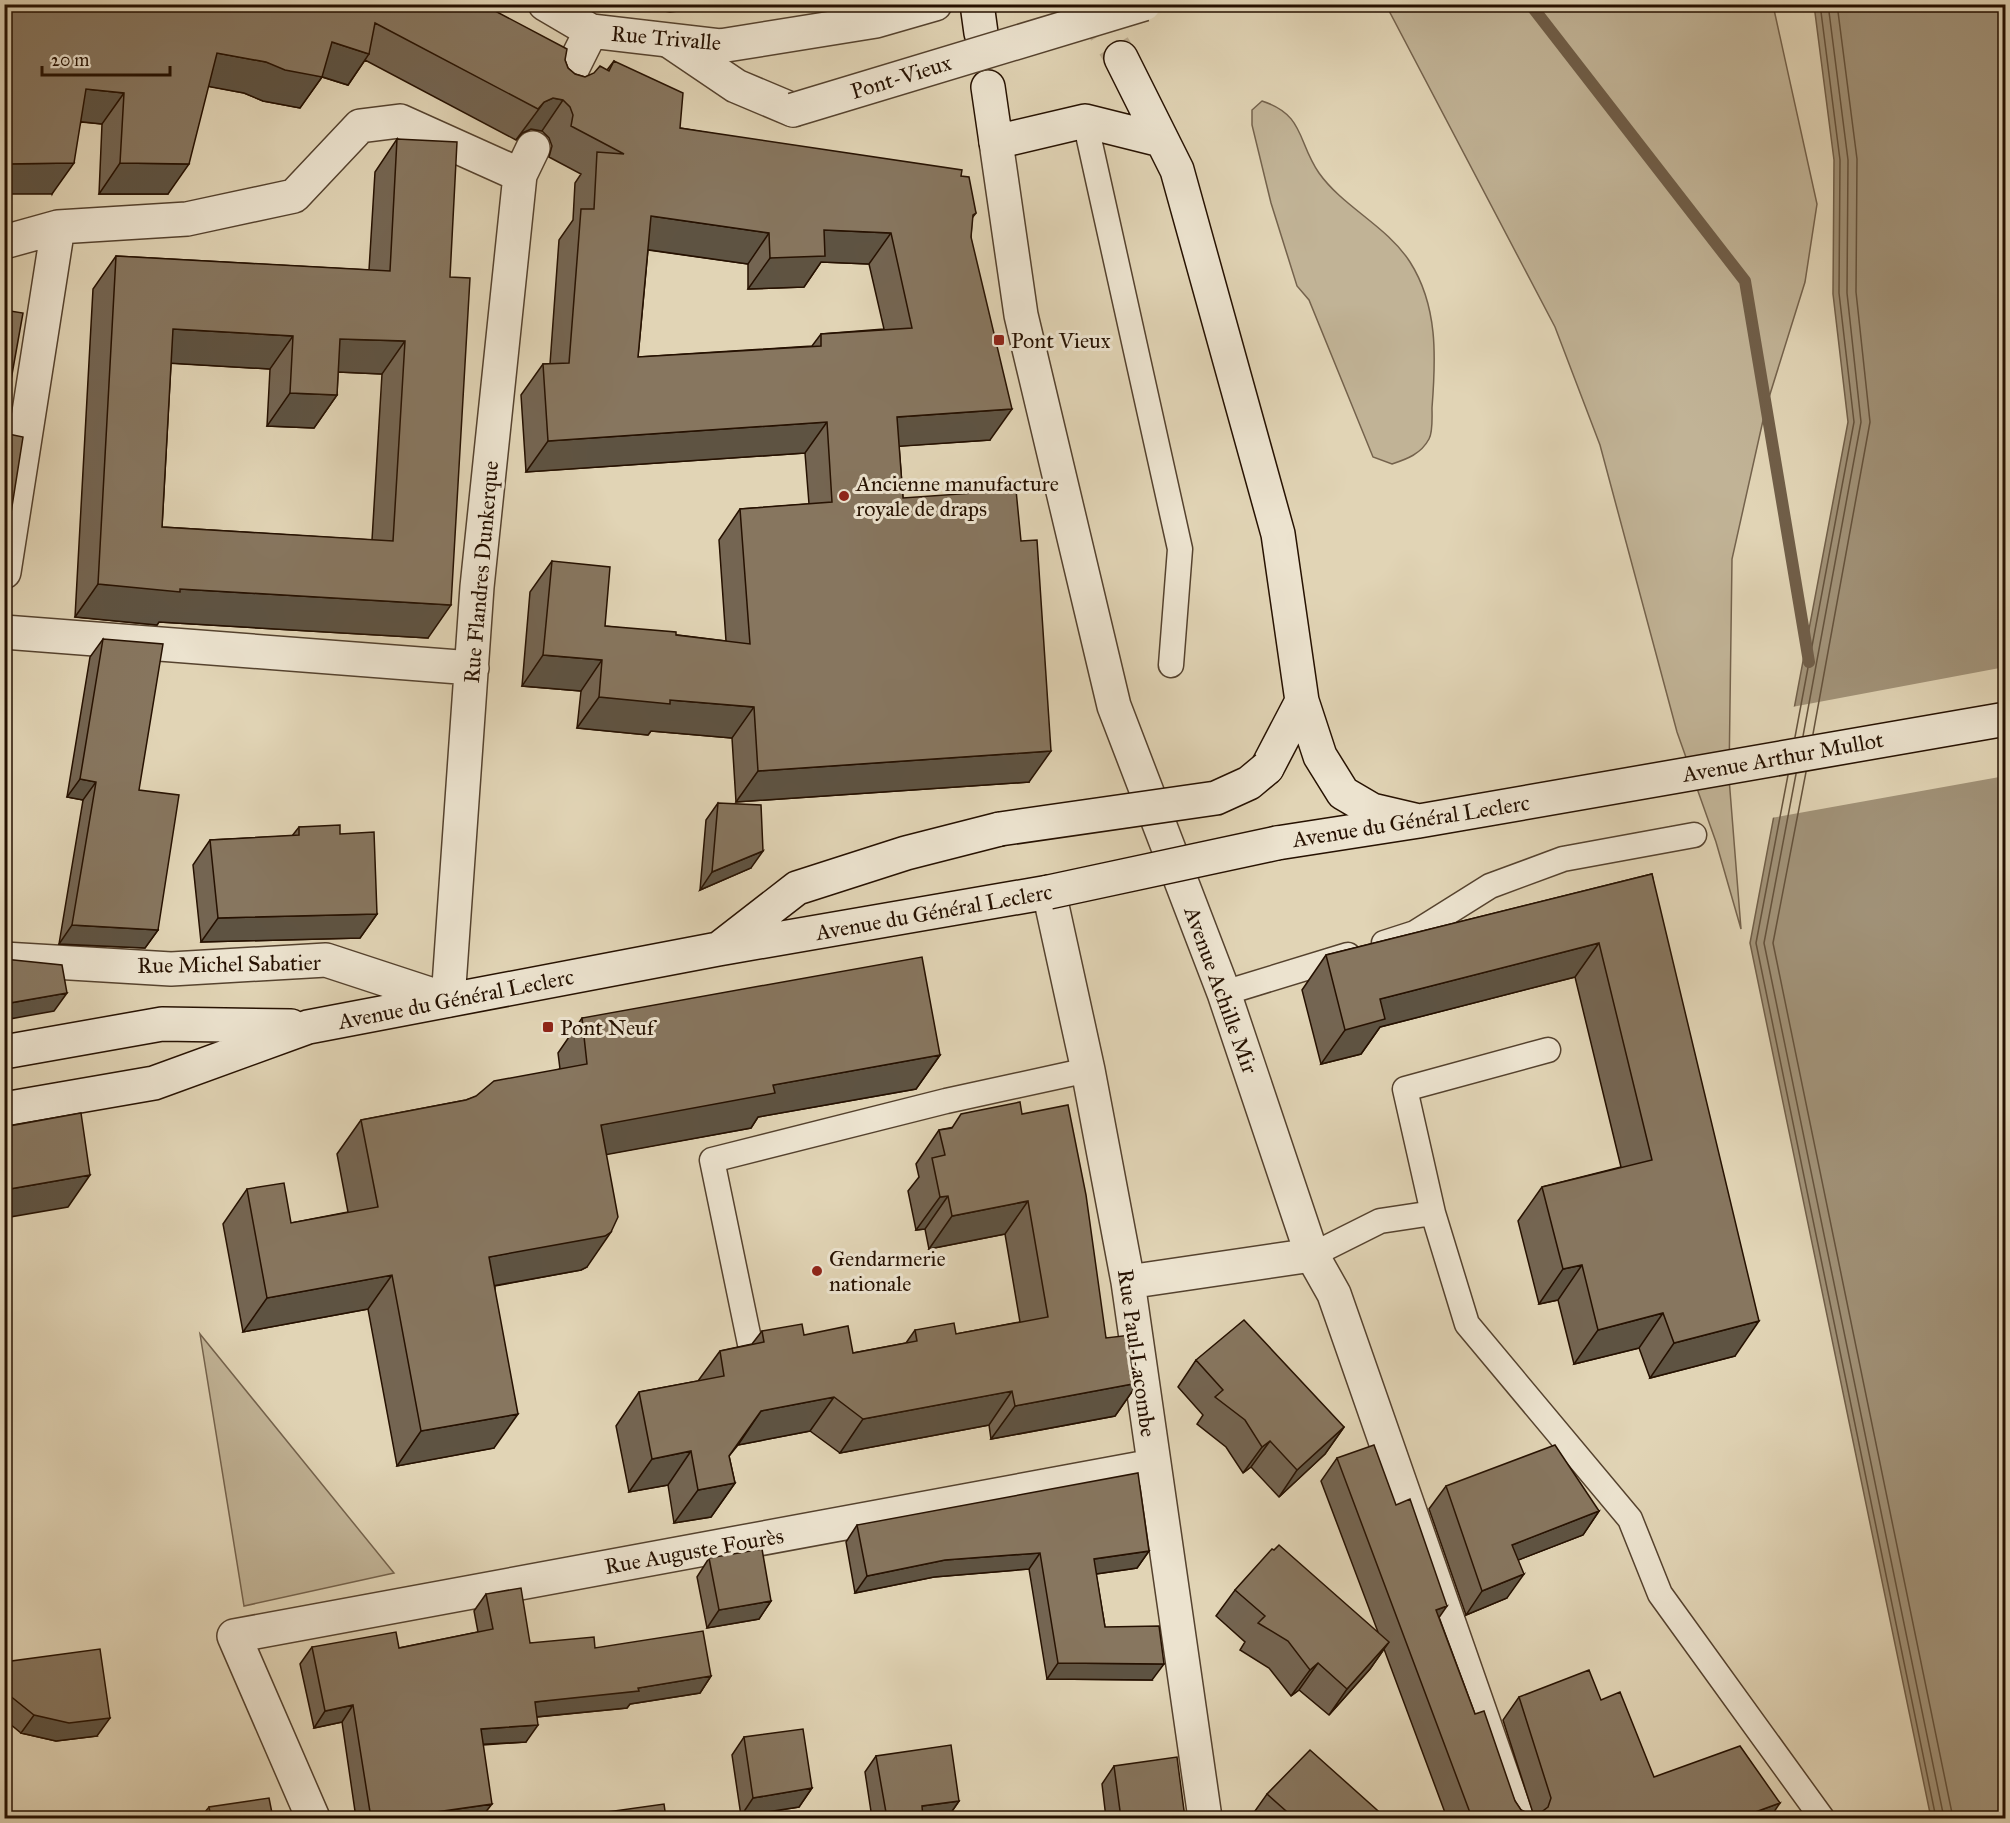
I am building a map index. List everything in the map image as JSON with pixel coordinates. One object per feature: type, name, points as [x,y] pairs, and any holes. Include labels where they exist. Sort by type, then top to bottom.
[{"type":"street","name":"Rue Trivalle","points":[[545,4],[591,31],[671,42],[720,45],[876,21],[935,4]]},
{"type":"street","name":"Pont-Vieux","points":[[671,42],[736,86],[793,110],[1144,4]]},
{"type":"street","points":[[562,89],[591,31]]},
{"type":"street","points":[[1120,58],[1177,170],[1278,534],[1302,700],[1320,756],[1343,793],[1372,810],[1419,821]]},
{"type":"street","name":"Avenue Achille Mir","points":[[988,87],[1021,315],[1114,706],[1224,993],[1312,1255],[1334,1294],[1517,1818]]},
{"type":"street","name":"Rue Flandres Dunkerque","points":[[58,228],[187,219],[294,196],[360,126],[400,121],[526,162],[477,587],[448,1000]]},
{"type":"street","points":[[996,142],[1086,121],[1161,140]]},
{"type":"street","points":[[4,242],[58,228],[4,572]]},
{"type":"street","points":[[4,632],[472,668]]},
{"type":"street","points":[[718,949],[797,888],[906,853],[1000,829],[1216,798],[1250,783],[1267,768],[1302,700]]},
{"type":"street","name":"Avenue Arthur Mullot","points":[[1560,796],[2006,719]]},
{"type":"street","name":"Avenue du Général Leclerc","points":[[4,1109],[154,1083],[308,1027],[718,949],[1049,892],[1278,843],[1560,796]]},
{"type":"street","name":"Rue Paul Lacombe","points":[[1049,892],[1088,1070],[1128,1282],[1204,1818]]},
{"type":"street","name":"Rue Michel Sabatier","points":[[4,959],[171,969],[326,960],[448,1000]]},
{"type":"street","name":"Avenue du Général Leclerc","points":[[4,1052],[162,1024],[308,1027]]},
{"type":"street","points":[[1128,1282],[1312,1255]]},
{"type":"street","name":"Rue Auguste Fourès","points":[[313,1818],[234,1636],[1153,1466]]},
{"type":"lane","points":[[1086,121],[1180,549],[1171,665]]},
{"type":"lane","points":[[1224,993],[1415,933],[1490,886],[1563,859],[1694,834]]},
{"type":"lane","points":[[1548,1050],[1405,1089],[1433,1213],[1467,1324],[1630,1519],[1660,1594],[1822,1818]]},
{"type":"lane","points":[[750,1344],[712,1160],[946,1101],[1088,1070]]},
{"type":"lane","points":[[1312,1255],[1380,1221],[1433,1213]]},
{"type":"shaded area","points":[[1386,5],[1773,5],[1817,204],[1805,282],[1766,407],[1732,559],[1729,778],[1741,929],[1716,842],[1677,732],[1600,445],[1555,327]]},
{"type":"shaded area","points":[[1262,101],[1276,107],[1293,121],[1319,173],[1340,196],[1400,249],[1410,262],[1426,296],[1434,351],[1432,428],[1429,439],[1422,449],[1403,460],[1392,464],[1373,457],[1309,300],[1297,286],[1271,203],[1252,125],[1252,110]]},
{"type":"shaded area","points":[[200,1334],[394,1573],[244,1606]]},
{"type":"water","points":[[1814,5],[2005,5],[2005,1818],[1931,1818],[1750,943],[1848,422],[1833,294],[1834,160]]},
{"type":"pier","points":[[2005,667],[2005,776],[1771,818],[1792,707]]},
{"type":"building","points":[[4,4],[482,4],[567,49],[565,60],[568,68],[575,74],[585,77],[594,73],[600,66],[609,71],[614,61],[683,93],[680,128],[962,170],[961,176],[969,177],[976,213],[973,215],[971,237],[1012,409],[897,417],[903,498],[1016,490],[1021,541],[1037,540],[1051,751],[758,771],[754,707],[670,700],[670,704],[599,697],[602,660],[543,655],[552,561],[610,567],[605,626],[676,632],[676,635],[750,644],[740,509],[832,502],[827,422],[548,441],[543,364],[569,363],[581,209],[594,209],[597,152],[624,154],[571,126],[573,115],[570,107],[563,100],[553,98],[544,102],[538,109],[375,23],[369,54],[332,42],[322,77],[285,70],[266,62],[217,53],[189,164],[120,163],[124,93],[86,89],[74,163],[4,164]],"holes":[[[651,216],[769,233],[770,258],[825,256],[824,230],[891,233],[912,328],[821,334],[821,346],[638,357]]]},
{"type":"building","points":[[397,139],[457,142],[450,277],[470,278],[451,605],[180,589],[180,592],[98,584],[116,256],[390,271]],"holes":[[[173,329],[293,336],[290,393],[337,395],[340,339],[405,341],[393,541],[162,527]]]},
{"type":"building","points":[[4,310],[23,313],[4,419]]},
{"type":"building","points":[[4,433],[23,437],[7,538],[4,578]]},
{"type":"building","points":[[103,639],[163,644],[139,790],[179,795],[158,930],[72,925],[96,782],[80,779]]},
{"type":"building","points":[[718,803],[761,805],[763,851],[712,872]]},
{"type":"building","points":[[340,825],[340,834],[374,832],[377,914],[218,918],[210,840],[299,835],[299,827]]},
{"type":"building","points":[[1652,874],[1759,1321],[1674,1343],[1663,1313],[1598,1330],[1582,1265],[1563,1269],[1542,1187],[1652,1160],[1599,943],[1380,999],[1385,1019],[1345,1030],[1326,955]]},
{"type":"building","points":[[922,957],[940,1055],[773,1085],[775,1093],[601,1125],[618,1217],[611,1232],[605,1236],[489,1257],[518,1414],[421,1431],[392,1275],[267,1298],[247,1189],[284,1183],[291,1223],[378,1207],[361,1120],[466,1100],[476,1096],[494,1081],[587,1064],[582,1018]]},
{"type":"building","points":[[4,959],[62,965],[67,993],[4,1004]]},
{"type":"building","points":[[1020,1102],[1022,1114],[1068,1105],[1086,1195],[1106,1338],[1131,1335],[1138,1383],[1015,1406],[1012,1391],[863,1419],[834,1397],[761,1411],[729,1456],[735,1483],[698,1490],[691,1451],[652,1459],[639,1392],[724,1376],[720,1351],[764,1342],[762,1331],[802,1324],[804,1335],[848,1326],[853,1353],[917,1341],[915,1330],[954,1323],[956,1334],[1048,1317],[1028,1201],[952,1216],[948,1196],[940,1197],[932,1158],[945,1155],[939,1130],[952,1128],[961,1114]]},
{"type":"building","points":[[81,1113],[90,1175],[4,1190],[4,1127]]},
{"type":"building","points":[[1244,1320],[1344,1427],[1297,1470],[1270,1441],[1262,1447],[1245,1420],[1215,1397],[1223,1390],[1196,1360]]},
{"type":"building","points":[[1374,1445],[1396,1505],[1410,1499],[1447,1606],[1436,1610],[1475,1714],[1484,1711],[1515,1801],[1521,1810],[1530,1814],[1540,1813],[1548,1807],[1551,1798],[1519,1697],[1589,1670],[1601,1700],[1620,1692],[1654,1777],[1740,1746],[1780,1803],[1739,1818],[1472,1818],[1337,1458]]},
{"type":"building","points":[[1555,1445],[1599,1511],[1512,1545],[1524,1574],[1482,1591],[1446,1486]]},
{"type":"building","points":[[1138,1473],[1149,1551],[1094,1559],[1105,1627],[1159,1626],[1164,1664],[1058,1663],[1040,1553],[945,1560],[867,1576],[857,1525]]},
{"type":"building","points":[[1279,1545],[1389,1642],[1347,1689],[1318,1663],[1310,1670],[1288,1641],[1258,1623],[1265,1616],[1235,1590],[1272,1549],[1274,1550]]},
{"type":"building","points":[[762,1549],[771,1601],[719,1610],[709,1558]]},
{"type":"building","points":[[521,1588],[530,1643],[594,1637],[595,1648],[703,1631],[711,1676],[638,1688],[639,1691],[535,1702],[538,1725],[481,1729],[492,1804],[394,1818],[371,1818],[353,1705],[325,1711],[312,1647],[396,1632],[399,1648],[493,1629],[486,1594]]},
{"type":"building","points":[[100,1649],[110,1718],[69,1723],[34,1715],[4,1691],[4,1662]]},
{"type":"building","points":[[803,1729],[812,1788],[753,1798],[744,1737]]},
{"type":"building","points":[[951,1745],[959,1801],[922,1806],[923,1818],[887,1818],[876,1756]]},
{"type":"building","points":[[1310,1750],[1386,1818],[1294,1818],[1267,1794]]},
{"type":"building","points":[[1177,1757],[1185,1818],[1121,1818],[1114,1766]]},
{"type":"building","points":[[269,1798],[273,1818],[211,1818],[209,1807]]},
{"type":"building","points":[[664,1804],[666,1818],[564,1818]]},
{"type":"waterway","points":[[1530,4],[1745,281],[1809,662]]},
{"type":"tunnel","points":[[1088,4],[1121,58]]},
{"type":"place","name":"Pont Vieux","points":[[999,340]]},
{"type":"place","name":"Ancienne manufacture royale de draps","points":[[844,496]]},
{"type":"place","name":"Pont Neuf","points":[[548,1027]]},
{"type":"place","name":"Gendarmerie nationale","points":[[817,1271]]}]
